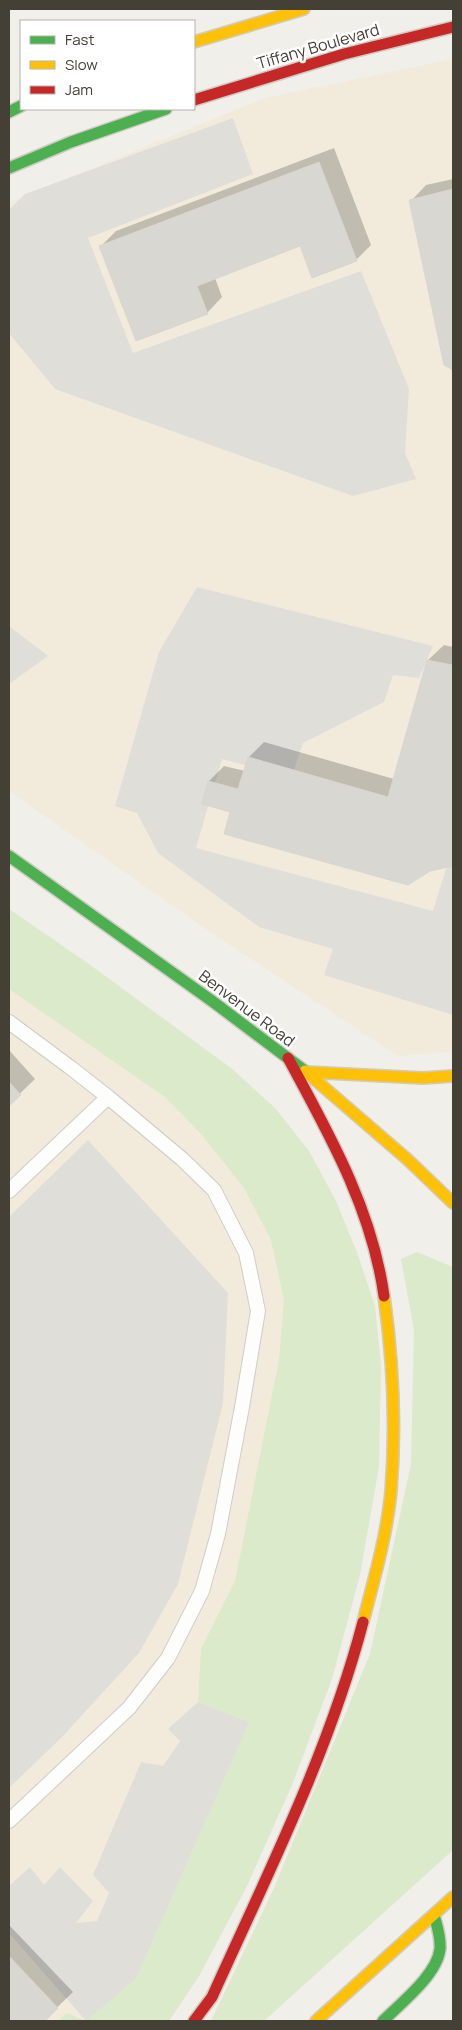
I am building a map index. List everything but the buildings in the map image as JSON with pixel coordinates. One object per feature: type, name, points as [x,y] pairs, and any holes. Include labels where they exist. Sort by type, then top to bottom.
[{"type":"main road","points":[[195,42],[304,9]]},
{"type":"main road","name":"Tiffany Boulevard","points":[[195,100],[344,54],[453,27]]},
{"type":"main road","points":[[9,168],[71,142],[163,110]]},
{"type":"main road","name":"Benvenue Road","points":[[9,856],[212,1001],[307,1072],[407,1159],[453,1202]]},
{"type":"main road","points":[[194,2021],[212,1997],[300,1803],[353,1661],[382,1550],[391,1491],[393,1386],[390,1339],[383,1289],[372,1244],[354,1186],[330,1135],[288,1058]]},
{"type":"main road","points":[[307,1072],[423,1078],[453,1076]]},
{"type":"main road","points":[[316,2021],[453,1897]]},
{"type":"main road","points":[[383,2021],[433,1968],[440,1946],[434,1915]]},
{"type":"lane","points":[[9,1022],[72,1068],[182,1159],[214,1190],[246,1253],[258,1311],[218,1534],[202,1591],[168,1658],[129,1708],[9,1821]]},
{"type":"lane","points":[[9,1191],[108,1098]]},
{"type":"shaded area","points":[[453,59],[453,1052],[398,1056],[207,930],[9,791],[9,202],[265,98]]},
{"type":"shaded area","points":[[233,118],[253,174],[88,238],[133,353],[361,271],[409,389],[405,453],[416,479],[353,496],[55,389],[9,333],[9,210],[25,194]]},
{"type":"shaded area","points":[[197,587],[433,646],[419,678],[393,675],[384,702],[303,743],[291,778],[222,759],[196,848],[433,911],[453,846],[453,1015],[324,975],[333,949],[259,927],[158,853],[137,813],[115,806],[159,652]]},
{"type":"shaded area","points":[[9,626],[48,656],[9,684]]},
{"type":"shaded area","points":[[9,909],[86,962],[231,1068],[275,1108],[309,1151],[336,1201],[358,1255],[360,1575],[247,1886],[199,1976],[169,2021],[9,2021]]},
{"type":"shaded area","points":[[88,1140],[228,1293],[223,1403],[178,1584],[139,1653],[62,1737],[9,1788],[9,1217]]},
{"type":"shaded area","points":[[198,1702],[249,1722],[136,1978],[86,2021],[9,1933],[9,1886],[30,1867],[44,1885],[60,1867],[93,1901],[76,1923],[97,1921],[109,1893],[93,1875],[141,1762],[163,1766],[180,1741],[168,1729]]},
{"type":"green space","points":[[9,909],[86,962],[231,1068],[275,1108],[309,1151],[336,1201],[358,1255],[375,1306],[381,1366],[379,1467],[360,1575],[332,1679],[292,1785],[247,1886],[199,1976],[169,2021],[86,2021],[248,1722],[198,1702],[201,1649],[235,1581],[279,1360],[284,1300],[271,1240],[244,1188],[202,1135],[165,1097],[9,989]]},
{"type":"green space","points":[[417,1252],[453,1267],[453,1850],[264,2021],[211,2021],[274,1888],[370,1654],[411,1464],[414,1330],[401,1259]]},
{"type":"green space","points":[[67,2013],[86,2021],[58,2021]]},
{"type":"traffic: fast","points":[[9,112],[20,106]]},
{"type":"traffic: fast","points":[[9,168],[71,142],[163,110]]},
{"type":"traffic: fast","points":[[9,856],[212,1001],[305,1071]]},
{"type":"traffic: fast","points":[[383,2021],[417,1988],[432,1969],[437,1959],[440,1940],[434,1915]]},
{"type":"traffic: slow","points":[[195,42],[304,9]]},
{"type":"traffic: slow","points":[[305,1071],[407,1159],[453,1203]]},
{"type":"traffic: slow","points":[[307,1072],[423,1078],[453,1076]]},
{"type":"traffic: slow","points":[[363,1622],[376,1573],[391,1491],[393,1393],[390,1344],[384,1296]]},
{"type":"traffic: slow","points":[[316,2021],[453,1897]]},
{"type":"traffic: jam","points":[[195,100],[344,54],[453,27]]},
{"type":"traffic: jam","points":[[288,1058],[319,1115],[347,1173],[370,1233],[384,1296]]},
{"type":"traffic: jam","points":[[194,2021],[212,1997],[315,1766],[333,1718],[363,1622]]}]
